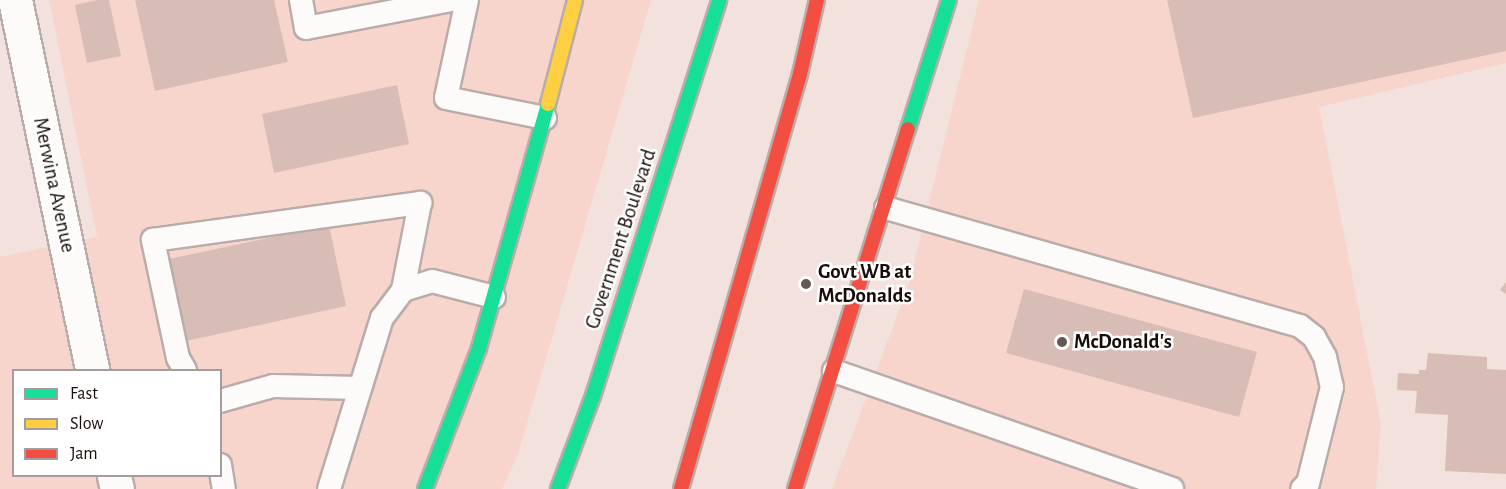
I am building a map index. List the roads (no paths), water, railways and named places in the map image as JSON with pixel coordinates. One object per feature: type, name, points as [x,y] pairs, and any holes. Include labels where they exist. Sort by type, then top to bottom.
[{"type":"street","name":"Merwina Avenue","points":[[15,0],[92,369]]},
{"type":"street","points":[[425,489],[494,297],[545,118],[575,0]]},
{"type":"street","name":"Government Boulevard","points":[[558,489],[593,396],[719,0]]},
{"type":"street","points":[[681,489],[801,74],[817,0]]},
{"type":"street","points":[[795,489],[886,208],[949,0]]},
{"type":"lane","points":[[301,0],[306,28],[452,0]]},
{"type":"lane","points":[[467,0],[446,98],[545,118]]},
{"type":"lane","points":[[184,369],[178,358],[153,240],[420,203],[403,290],[382,318],[329,489]]},
{"type":"lane","points":[[886,208],[1300,326],[1314,337],[1325,357],[1332,387],[1308,483],[1302,489]]},
{"type":"lane","points":[[403,290],[432,281],[494,297]]},
{"type":"lane","points":[[834,371],[1172,489]]},
{"type":"lane","points":[[222,399],[273,386],[360,388]]},
{"type":"place","name":"Govt WB at McDonalds","points":[[806,284]]},
{"type":"place","name":"McDonald's","points":[[1062,342]]}]
